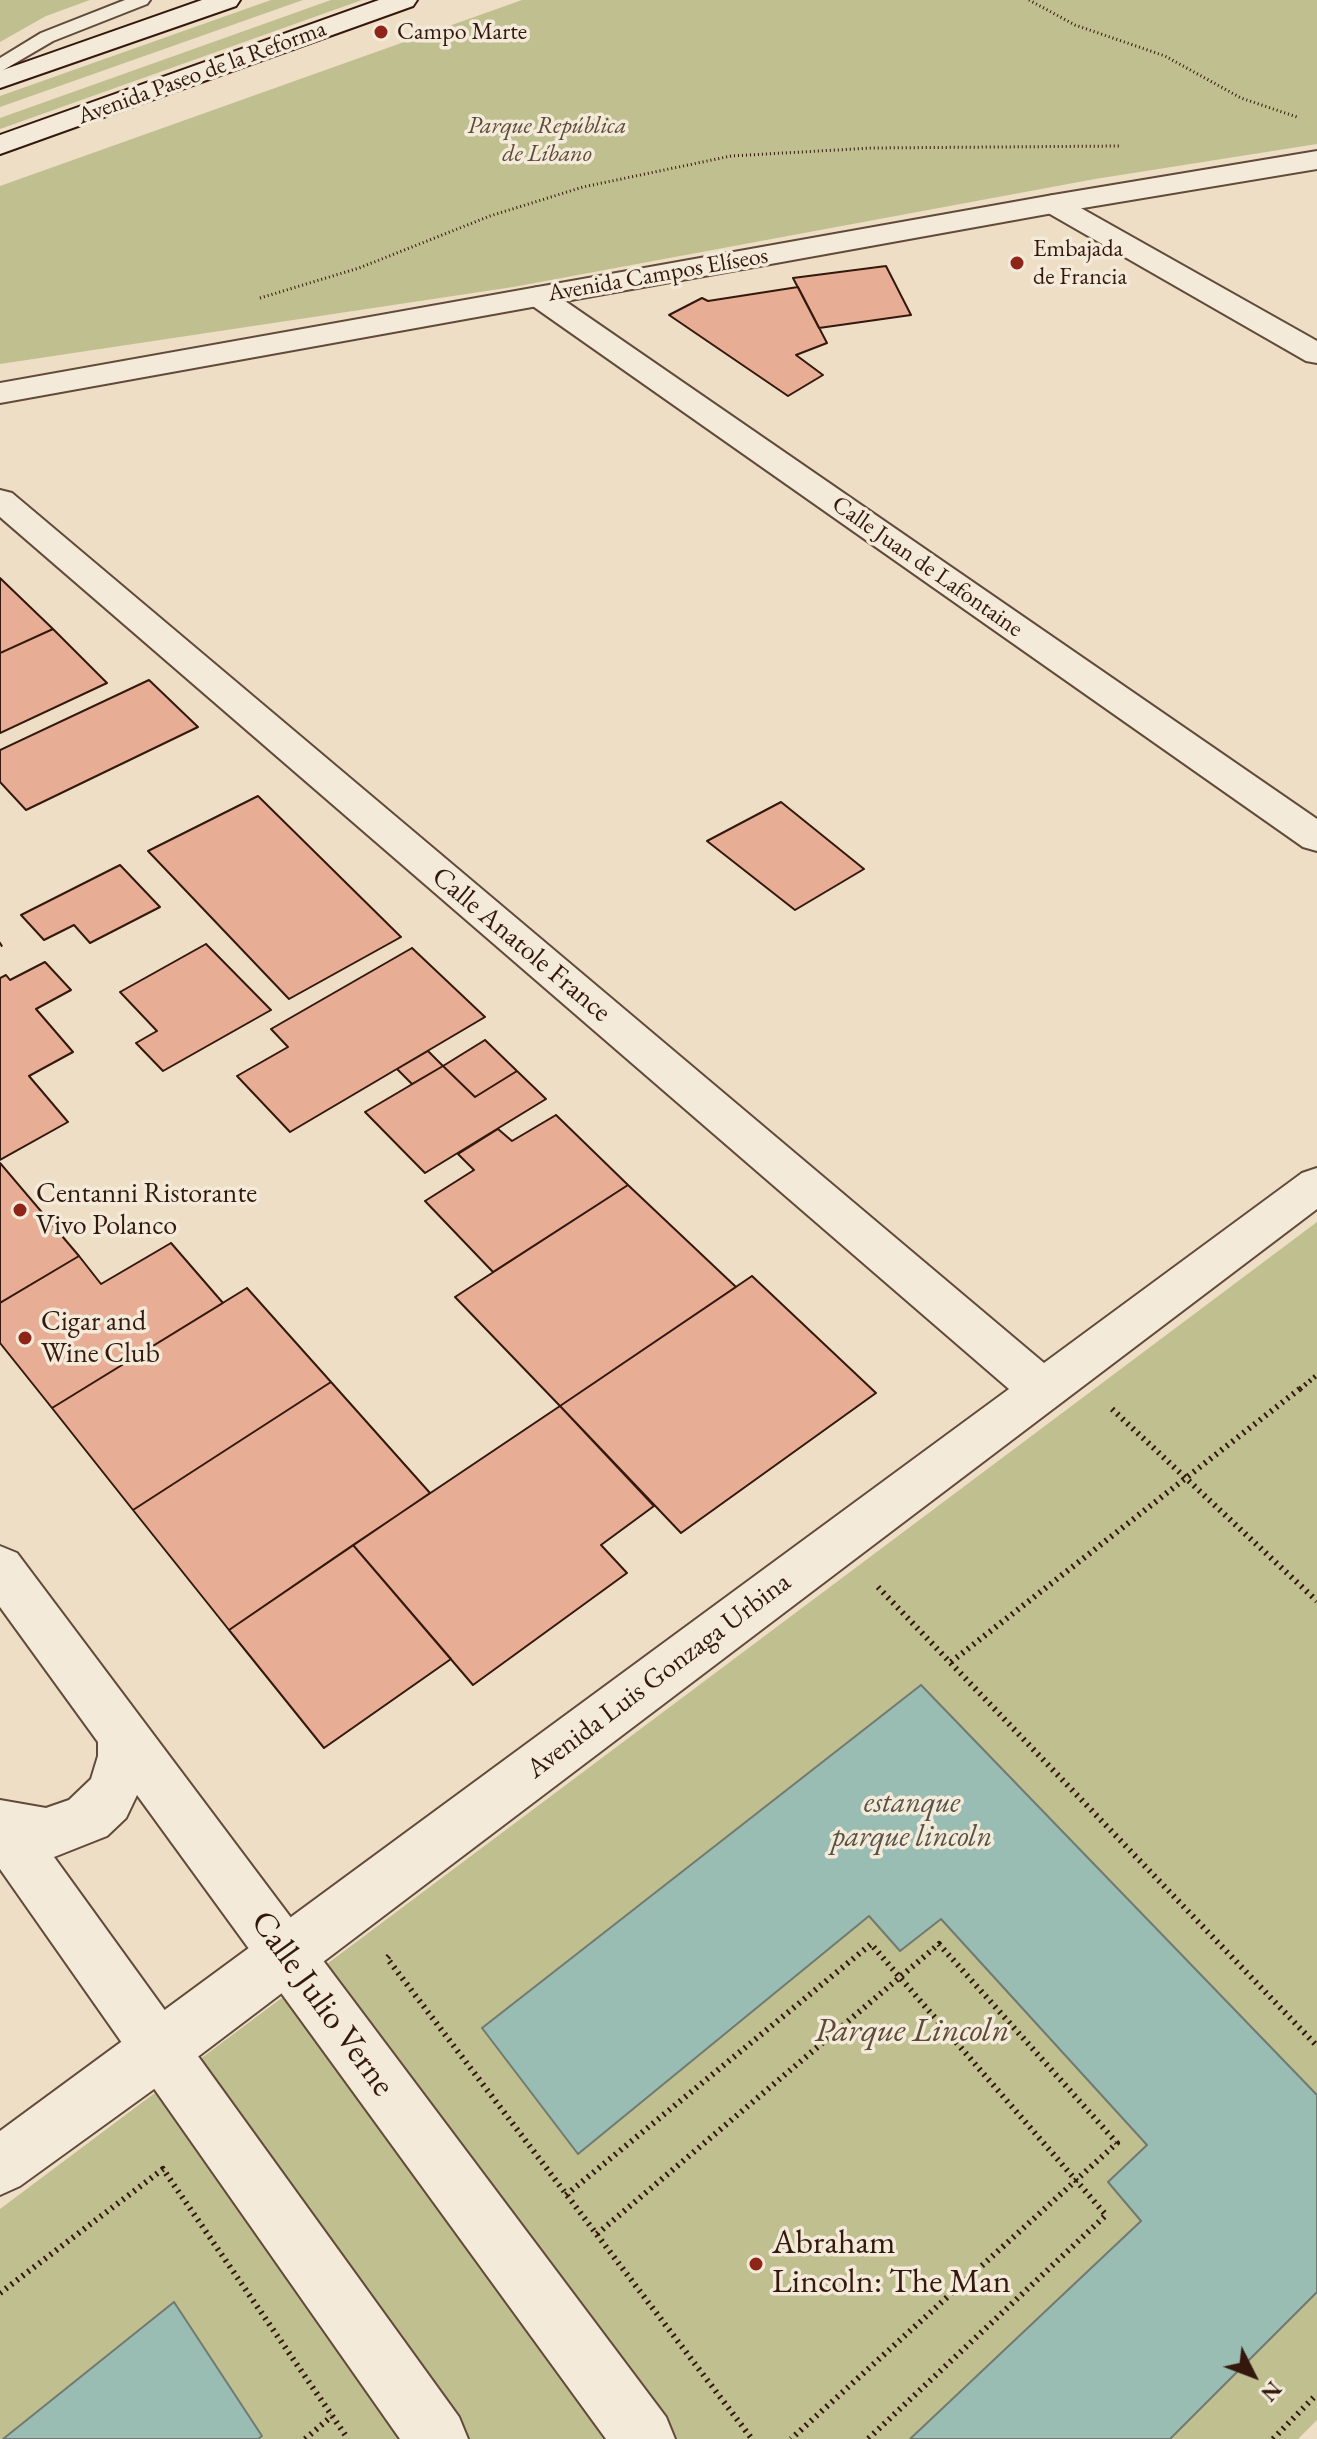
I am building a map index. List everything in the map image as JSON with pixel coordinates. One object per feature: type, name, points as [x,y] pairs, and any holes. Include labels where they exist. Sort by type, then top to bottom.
[{"type":"street","points":[[0,80],[227,0]]},
{"type":"street","name":"Avenida Paseo de la Reforma","points":[[0,145],[404,0]]},
{"type":"street","name":"Avenida Campos Elíseos","points":[[0,393],[1053,204],[1317,160]]},
{"type":"street","points":[[1053,204],[1317,354]]},
{"type":"street","name":"Calle Juan de Lafontaine","points":[[538,296],[1317,838]]},
{"type":"street","name":"Calle Anatole France","points":[[0,500],[1059,1378]]},
{"type":"street","name":"Avenida Luis Gonzaga Urbina","points":[[0,2166],[159,2051],[1317,1185]]},
{"type":"street","name":"Calle Julio Verne","points":[[0,1568],[644,2439]]},
{"type":"street","points":[[0,1825],[46,1833],[63,1830],[88,1818],[107,1801],[115,1787],[124,1756],[124,1736]]},
{"type":"street","points":[[0,1825],[437,2439]]},
{"type":"lane","points":[[0,66],[47,37],[141,0]]},
{"type":"path","points":[[1029,0],[1075,25],[1165,56],[1241,98],[1302,118]]},
{"type":"path","points":[[260,298],[359,268],[490,216],[583,187],[731,156],[872,148],[1119,146]]},
{"type":"path","points":[[951,1662],[1186,1481],[1317,1375]]},
{"type":"path","points":[[1059,1378],[1113,1410],[1317,1601]]},
{"type":"path","points":[[1101,1420],[1126,1401]]},
{"type":"path","points":[[866,1597],[891,1578]]},
{"type":"path","points":[[878,1587],[1317,2046]]},
{"type":"path","points":[[566,2195],[871,1944],[1106,2215],[868,2439]]},
{"type":"path","points":[[597,2234],[939,1944],[1117,2143],[791,2439]]},
{"type":"path","points":[[399,1949],[387,1958],[752,2439]]},
{"type":"path","points":[[0,2293],[163,2169],[348,2439]]},
{"type":"path","points":[[1273,2439],[1317,2394]]},
{"type":"path","points":[[305,2439],[332,2416]]},
{"type":"green space","points":[[0,0],[90,0],[46,16],[0,42]]},
{"type":"green space","points":[[271,0],[303,0],[0,107],[0,96]]},
{"type":"green space","points":[[331,0],[362,0],[0,129],[0,118]]},
{"type":"green space","name":"Parque República de Líbano","points":[[522,0],[1317,0],[1317,144],[1095,179],[513,287],[0,364],[0,186]]},
{"type":"green space","name":"Parque Lincoln","points":[[1317,1222],[1317,2420],[1298,2439],[0,2439],[0,2209]]},
{"type":"water","name":"estanque parque lincoln","points":[[921,1685],[1317,2095],[1317,2292],[1170,2439],[910,2439],[1141,2221],[1108,2182],[1147,2145],[941,1919],[900,1951],[869,1916],[578,2154],[482,2028]]},
{"type":"water","points":[[174,2302],[262,2436],[258,2439],[3,2439]]},
{"type":"building","points":[[886,266],[911,315],[819,328],[793,278]]},
{"type":"building","points":[[798,287],[827,343],[796,355],[823,375],[788,396],[669,315],[702,298],[708,301]]},
{"type":"building","points":[[0,578],[53,629],[0,653]]},
{"type":"building","points":[[53,629],[107,683],[0,733],[0,653]]},
{"type":"building","points":[[149,680],[198,727],[26,810],[0,782],[0,750]]},
{"type":"building","points":[[258,796],[401,937],[289,999],[148,851]]},
{"type":"building","points":[[781,802],[864,869],[795,910],[707,841]]},
{"type":"building","points":[[120,865],[160,907],[90,943],[74,925],[44,940],[21,915]]},
{"type":"building","points":[[206,944],[271,1010],[163,1071],[136,1043],[157,1031],[120,992]]},
{"type":"building","points":[[412,948],[485,1017],[290,1132],[237,1076],[288,1047],[271,1029]]},
{"type":"building","points":[[45,962],[71,990],[36,1009],[73,1052],[29,1076],[68,1122],[0,1160],[0,978],[6,975],[10,980]]},
{"type":"building","points":[[485,1040],[517,1071],[475,1097],[443,1066]]},
{"type":"building","points":[[428,1051],[443,1066],[412,1084],[397,1069]]},
{"type":"building","points":[[443,1066],[475,1097],[517,1071],[546,1099],[425,1173],[365,1112]]},
{"type":"building","points":[[556,1115],[628,1185],[493,1272],[425,1201],[474,1170],[458,1154],[498,1129],[512,1141]]},
{"type":"building","name":"Centanni Ristorante Vivo Polanco","points":[[0,1163],[79,1256],[0,1303]]},
{"type":"building","points":[[628,1185],[736,1287],[560,1406],[455,1297]]},
{"type":"building","points":[[171,1243],[223,1303],[52,1408],[0,1343],[0,1303],[79,1256],[101,1284]]},
{"type":"building","points":[[752,1276],[876,1393],[681,1533],[560,1406]]},
{"type":"building","points":[[247,1288],[331,1382],[133,1510],[52,1408]]},
{"type":"building","points":[[331,1382],[430,1493],[229,1630],[133,1510]]},
{"type":"building","points":[[560,1406],[654,1506],[601,1545],[627,1573],[473,1685],[353,1545]]},
{"type":"building","points":[[353,1545],[451,1659],[324,1748],[229,1630]]},
{"type":"place","name":"Campo Marte","points":[[381,32]]},
{"type":"place","name":"Embajada de Francia","points":[[1017,263]]},
{"type":"place","name":"Centanni Ristorante Vivo Polanco","points":[[20,1210]]},
{"type":"place","name":"Cigar and Wine Club","points":[[25,1338]]},
{"type":"place","name":"Abraham Lincoln: The Man","points":[[756,2264]]}]
